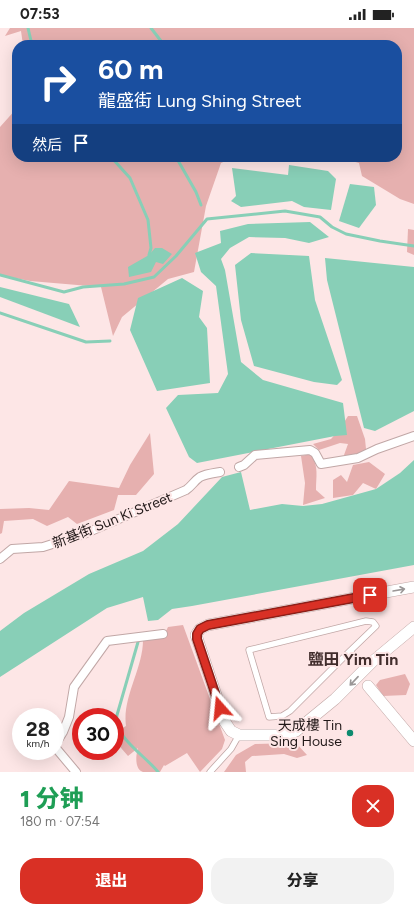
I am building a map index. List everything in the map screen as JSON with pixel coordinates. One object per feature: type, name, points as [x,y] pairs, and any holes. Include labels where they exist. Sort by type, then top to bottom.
[{"type":"street","points":[[239,467],[244,465],[255,455],[310,450],[315,453],[321,464],[358,458],[377,449],[414,436]]},
{"type":"street","name":"新基街 Sun Ki Street","points":[[0,559],[12,549],[43,547],[84,534],[186,490],[193,486],[201,476],[220,472]]},
{"type":"street","points":[[414,587],[208,625],[200,629],[197,634],[197,639],[225,722],[231,731],[239,736],[287,735],[296,731],[335,699],[365,669],[414,627]]},
{"type":"street","points":[[64,730],[70,717],[74,687],[107,640],[162,634]]},
{"type":"street","points":[[368,686],[414,741]]},
{"type":"street","points":[[64,757],[76,772]]},
{"type":"lane","points":[[366,621],[373,622],[376,626],[350,651],[290,711],[282,716],[269,717],[249,650],[366,621]]},
{"type":"lane","points":[[350,651],[365,669]]},
{"type":"lane","points":[[210,772],[231,749],[239,736]]},
{"type":"shaded area","points":[[10,28],[414,28],[414,204],[400,199],[362,176],[359,163],[356,162],[402,162],[402,40],[22,40],[21,31],[5,36]]},
{"type":"shaded area","points":[[12,114],[12,162],[223,162],[221,163],[206,206],[194,272],[168,279],[122,317],[113,336],[101,287],[30,281],[0,275],[0,127]]},
{"type":"shaded area","points":[[289,165],[328,171],[336,179],[331,210],[304,207],[292,201],[241,207],[231,201],[236,196],[232,168],[288,175]]},
{"type":"shaded area","points":[[350,184],[374,187],[376,205],[359,228],[339,221]]},
{"type":"shaded area","points":[[310,222],[329,237],[309,243],[285,238],[249,237],[230,248],[221,259],[225,270],[241,362],[263,380],[343,403],[347,435],[335,436],[197,463],[189,457],[166,408],[178,395],[218,393],[228,374],[216,286],[201,272],[195,253],[221,243],[220,231],[248,224]]},
{"type":"shaded area","points":[[408,229],[414,230],[414,255],[407,252]]},
{"type":"shaded area","points":[[155,248],[162,248],[172,254],[163,264],[156,262],[151,272],[129,277],[128,267],[149,255]]},
{"type":"shaded area","points":[[251,253],[309,256],[315,300],[342,380],[337,385],[314,382],[254,366],[241,320],[235,265]]},
{"type":"shaded area","points":[[325,258],[414,267],[414,411],[375,431],[364,428],[327,280]]},
{"type":"shaded area","points":[[182,278],[203,291],[199,317],[207,328],[210,383],[157,391],[130,330],[138,298]]},
{"type":"shaded area","points":[[0,287],[69,304],[80,327],[0,297]]},
{"type":"shaded area","points":[[348,416],[357,416],[365,439],[366,449],[355,462],[344,455],[348,444],[340,443],[319,450],[313,444],[331,439],[340,429]]},
{"type":"shaded area","points":[[150,433],[154,474],[136,495],[118,495],[114,510],[77,524],[68,517],[47,526],[33,519],[4,521],[2,533],[0,534],[0,509],[29,508],[49,510],[69,481],[119,488],[130,465]]},
{"type":"shaded area","points":[[311,454],[316,467],[316,490],[325,498],[303,505],[305,483],[301,456]]},
{"type":"shaded area","points":[[414,460],[414,565],[172,609],[158,620],[148,621],[143,597],[107,608],[0,677],[0,631],[24,613],[89,574],[143,551],[178,524],[222,477],[241,472],[250,510],[282,504],[303,506],[322,504],[376,489],[400,473]]},
{"type":"shaded area","points":[[369,462],[385,474],[376,489],[363,483],[353,495],[333,498],[333,480],[341,475],[347,482],[353,465]]},
{"type":"shaded area","points":[[183,625],[225,740],[222,749],[200,772],[187,753],[165,766],[164,765],[160,772],[143,772],[137,765],[136,757],[138,748],[128,756],[124,751],[124,727],[126,726],[127,704],[140,662],[143,640],[163,637],[168,627]]},
{"type":"shaded area","points":[[405,674],[410,684],[406,695],[383,696],[376,685],[380,680]]},
{"type":"shaded area","points":[[296,743],[307,755],[297,758],[284,754],[252,756],[245,762],[246,772],[224,772],[236,755],[255,744]]},
{"type":"waterway","points":[[28,28],[31,40]]},
{"type":"waterway","points":[[151,28],[160,40]]},
{"type":"waterway","points":[[116,162],[130,178],[148,220],[151,248],[149,255]]},
{"type":"waterway","points":[[179,162],[196,192],[201,205]]},
{"type":"waterway","points":[[0,275],[64,292],[83,287],[124,284],[154,277],[176,256],[207,219],[285,211],[320,217],[332,227],[346,234],[414,246]]},
{"type":"waterway","points":[[0,313],[86,342],[110,341]]},
{"type":"waterway","points":[[138,642],[117,715],[117,723],[125,738],[158,772]]},
{"type":"place","name":"天成樓 Tin Sing House","points":[[350,733]]},
{"type":"district","name":"鹽田 Yim Tin","points":[[353,659]]},
{"type":"route","points":[[220,708],[197,639],[196,635],[200,629],[208,625],[236,619],[370,595]]}]
